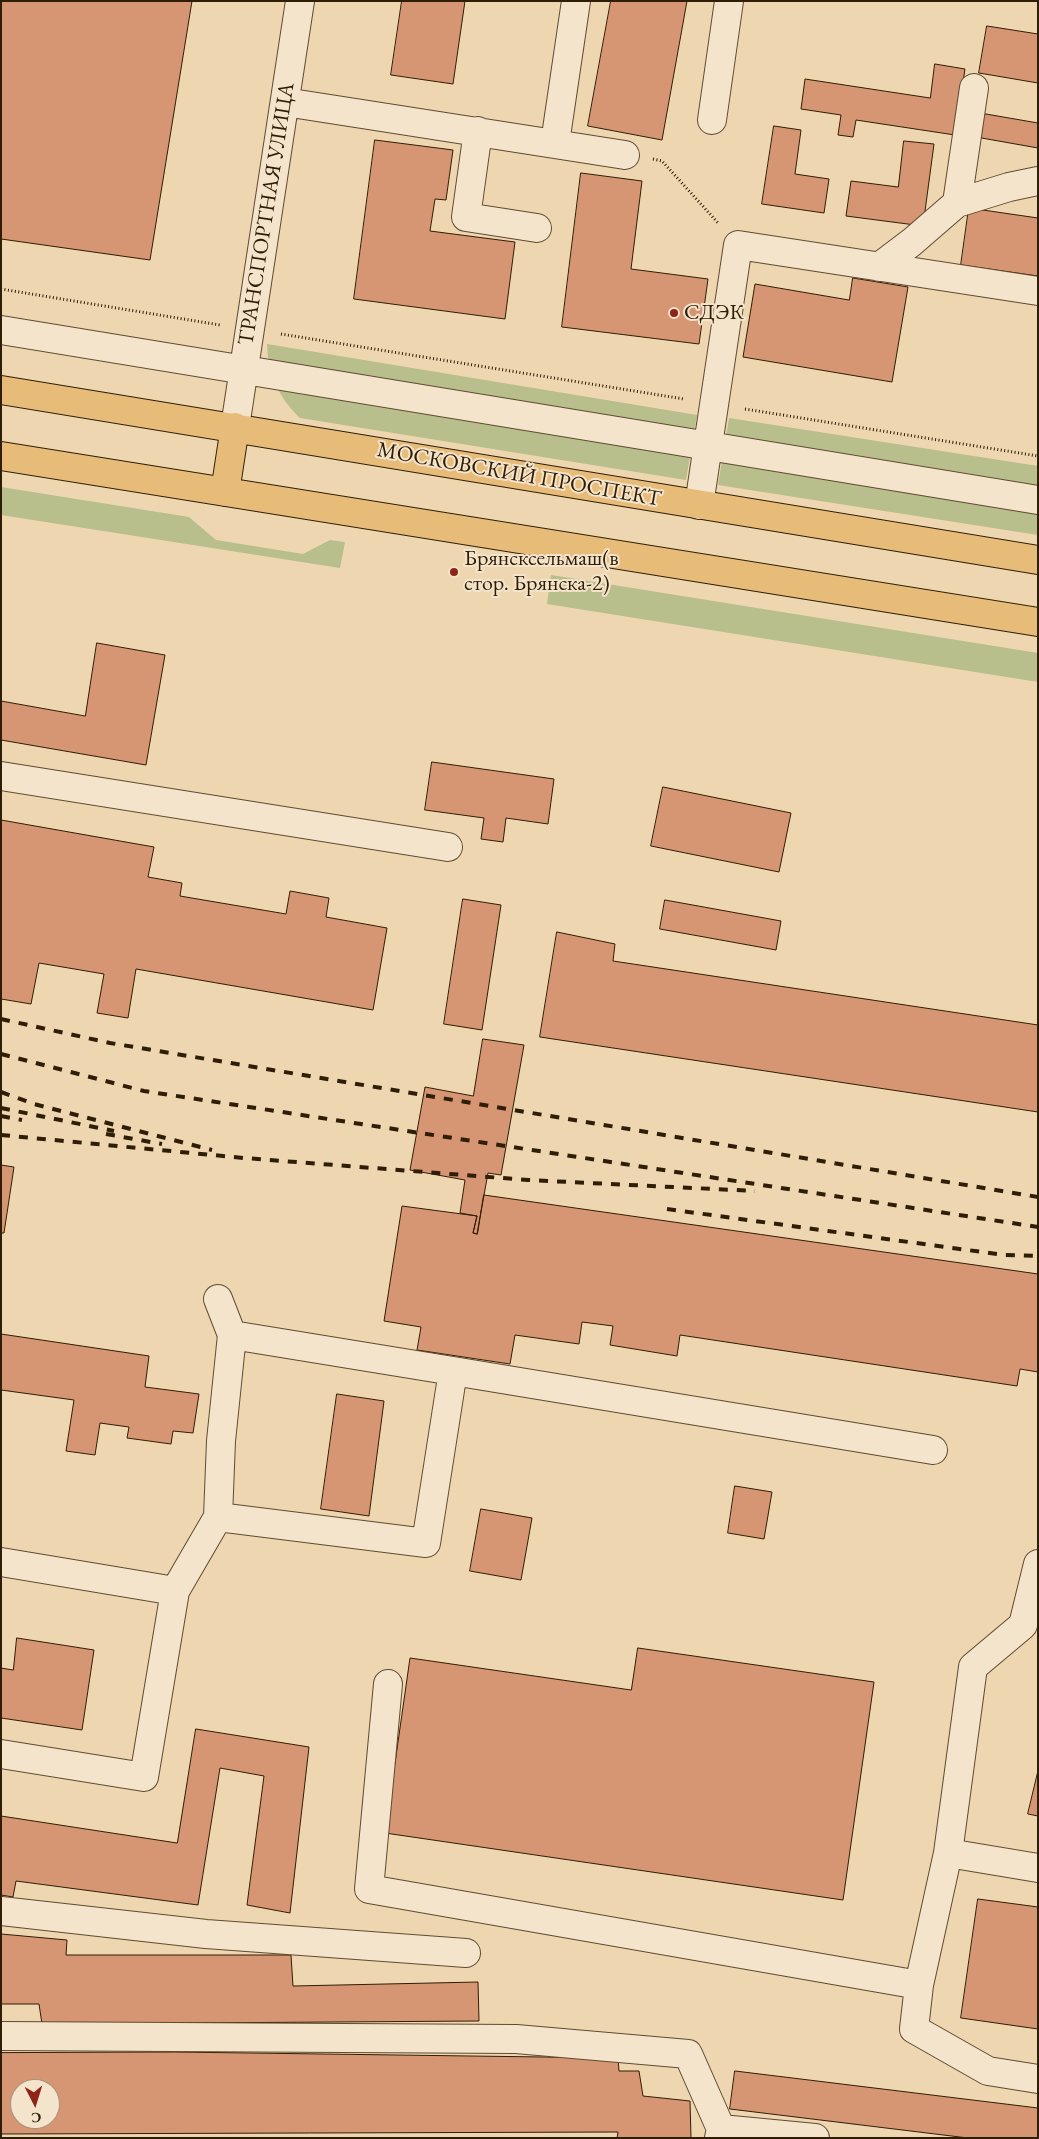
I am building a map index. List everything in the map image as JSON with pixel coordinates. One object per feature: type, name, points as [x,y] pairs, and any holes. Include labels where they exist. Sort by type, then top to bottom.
[{"type":"main road","name":"МОСКОВСКИЙ ПРОСПЕКТ","points":[[1,390],[235,427],[699,506],[1038,560]]},
{"type":"main road","points":[[225,492],[235,427]]},
{"type":"main road","points":[[1,456],[1038,622]]},
{"type":"street","name":"ТРАНСПОРТНАЯ УЛИЦА","points":[[235,427],[300,1]]},
{"type":"street","points":[[555,143],[576,1]]},
{"type":"street","points":[[712,120],[729,1]]},
{"type":"street","points":[[957,203],[974,88]]},
{"type":"street","points":[[285,102],[625,155]]},
{"type":"street","points":[[478,131],[466,217],[537,228]]},
{"type":"street","points":[[879,267],[912,242],[957,203],[1009,187],[1038,181]]},
{"type":"street","points":[[699,506],[738,245],[1038,291]]},
{"type":"street","points":[[1,330],[1038,500]]},
{"type":"street","points":[[1,776],[448,847]]},
{"type":"street","points":[[1,1754],[144,1777],[175,1590],[218,1517],[221,1441],[232,1335],[218,1299]]},
{"type":"street","points":[[232,1335],[933,1450]]},
{"type":"street","points":[[218,1517],[426,1543],[453,1371]]},
{"type":"street","points":[[1,1562],[175,1590]]},
{"type":"street","points":[[1038,1564],[1023,1625],[973,1667],[948,1853],[919,1985],[914,2029],[988,2071],[1038,2079]]},
{"type":"street","points":[[388,1684],[369,1889],[919,1985]]},
{"type":"street","points":[[948,1853],[1038,1868]]},
{"type":"street","points":[[1,1911],[206,1934],[466,1953]]},
{"type":"street","points":[[1,2036],[516,2039],[688,2054],[720,2133],[815,2138]]},
{"type":"path","points":[[625,155],[662,161],[738,245]]},
{"type":"path","points":[[1,289],[1038,456]]},
{"type":"green space","points":[[267,344],[697,415],[686,480],[300,418],[286,402],[276,385],[272,375]]},
{"type":"green space","points":[[729,418],[1038,466],[1038,535],[718,485]]},
{"type":"green space","points":[[1,487],[189,517],[216,540],[303,554],[330,540],[345,542],[340,568],[1,515]]},
{"type":"green space","points":[[551,575],[1038,653],[1038,682],[547,604]]},
{"type":"building","points":[[1,1],[192,1],[150,260],[1,239]]},
{"type":"building","points":[[402,1],[465,1],[453,84],[391,75]]},
{"type":"building","points":[[611,1],[687,1],[662,140],[588,126]]},
{"type":"building","points":[[987,26],[1038,34],[1038,83],[979,73]]},
{"type":"building","points":[[935,64],[965,69],[955,135],[856,120],[853,137],[838,135],[841,115],[801,109],[805,79],[930,98]]},
{"type":"building","points":[[980,113],[1038,123],[1038,148],[976,137]]},
{"type":"building","points":[[774,126],[801,130],[795,174],[829,179],[824,213],[762,204]]},
{"type":"building","points":[[375,140],[453,150],[446,200],[435,199],[430,231],[515,242],[505,319],[354,299]]},
{"type":"building","points":[[904,141],[934,144],[923,226],[846,216],[851,181],[898,187]]},
{"type":"building","points":[[581,173],[642,181],[631,269],[708,279],[699,344],[562,327]]},
{"type":"building","points":[[969,208],[1038,218],[1038,276],[961,265]]},
{"type":"building","points":[[853,278],[908,287],[892,382],[743,357],[755,284],[849,300]]},
{"type":"building","points":[[97,643],[165,655],[146,765],[1,740],[1,701],[85,716]]},
{"type":"building","points":[[432,762],[554,779],[548,824],[506,818],[503,842],[481,839],[484,818],[425,810]]},
{"type":"building","points":[[663,787],[791,813],[779,872],[651,846]]},
{"type":"building","points":[[1,820],[154,847],[148,877],[182,883],[180,896],[286,914],[290,891],[329,898],[326,917],[387,928],[373,1010],[136,969],[128,1018],[97,1013],[104,974],[39,963],[31,1004],[1,999]]},
{"type":"building","points":[[463,899],[501,905],[482,1030],[444,1024]]},
{"type":"building","points":[[665,900],[781,921],[776,950],[660,929]]},
{"type":"building","points":[[557,932],[615,944],[613,961],[1038,1025],[1038,1112],[540,1037]]},
{"type":"building","points":[[483,1039],[524,1045],[501,1175],[488,1173],[477,1234],[473,1233],[477,1216],[460,1213],[465,1180],[410,1170],[425,1087],[473,1096]]},
{"type":"building","points":[[1,1165],[14,1167],[4,1233],[1,1233]]},
{"type":"building","points":[[484,1195],[1038,1274],[1038,1372],[1020,1369],[1017,1386],[680,1335],[677,1356],[610,1345],[613,1326],[582,1322],[579,1344],[515,1335],[510,1364],[417,1350],[421,1327],[384,1321],[402,1206],[477,1216],[473,1233],[477,1234]]},
{"type":"building","points":[[1,1334],[149,1356],[145,1387],[199,1394],[193,1433],[173,1431],[171,1444],[127,1438],[129,1427],[100,1423],[95,1455],[66,1451],[74,1400],[1,1390]]},
{"type":"building","points":[[337,1394],[384,1401],[369,1516],[321,1509]]},
{"type":"building","points":[[735,1486],[772,1492],[764,1539],[728,1533]]},
{"type":"building","points":[[481,1509],[532,1518],[521,1580],[470,1571]]},
{"type":"building","points":[[17,1638],[94,1650],[82,1730],[1,1718],[1,1668],[13,1670]]},
{"type":"building","points":[[638,1648],[874,1682],[843,1900],[385,1833],[410,1658],[631,1690]]},
{"type":"building","points":[[196,1729],[309,1747],[290,1913],[247,1905],[264,1776],[220,1768],[198,1905],[16,1881],[13,1897],[1,1895],[1,1816],[177,1843]]},
{"type":"building","points":[[1038,1771],[1038,1816],[1028,1814]]},
{"type":"building","points":[[978,1899],[1038,1907],[1038,2029],[961,2018]]},
{"type":"building","points":[[1,1934],[67,1940],[66,1955],[291,1955],[293,1986],[478,1982],[479,2021],[42,2024],[39,2004],[1,2004]]},
{"type":"building","points":[[175,2052],[618,2058],[619,2071],[639,2071],[643,2096],[690,2101],[691,2138],[617,2138],[618,2132],[1,2134],[1,2053]]},
{"type":"building","points":[[735,2071],[1038,2108],[1038,2138],[968,2138],[730,2109]]},
{"type":"railway","points":[[1,1019],[110,1043],[1038,1197]]},
{"type":"railway","points":[[1,1054],[144,1091],[1038,1227]]},
{"type":"railway","points":[[1,1092],[34,1104],[212,1150]]},
{"type":"railway","points":[[1,1108],[114,1131]]},
{"type":"railway","points":[[1,1116],[22,1120]]},
{"type":"railway","points":[[106,1134],[162,1144]]},
{"type":"railway","points":[[1,1135],[244,1158],[528,1180],[755,1191]]},
{"type":"railway","points":[[667,1209],[1004,1255],[1038,1256]]},
{"type":"place","name":"СДЭК","points":[[674,313]]},
{"type":"place","name":"Брянсксельмаш(в стор. Брянска-2)","points":[[454,572]]}]
